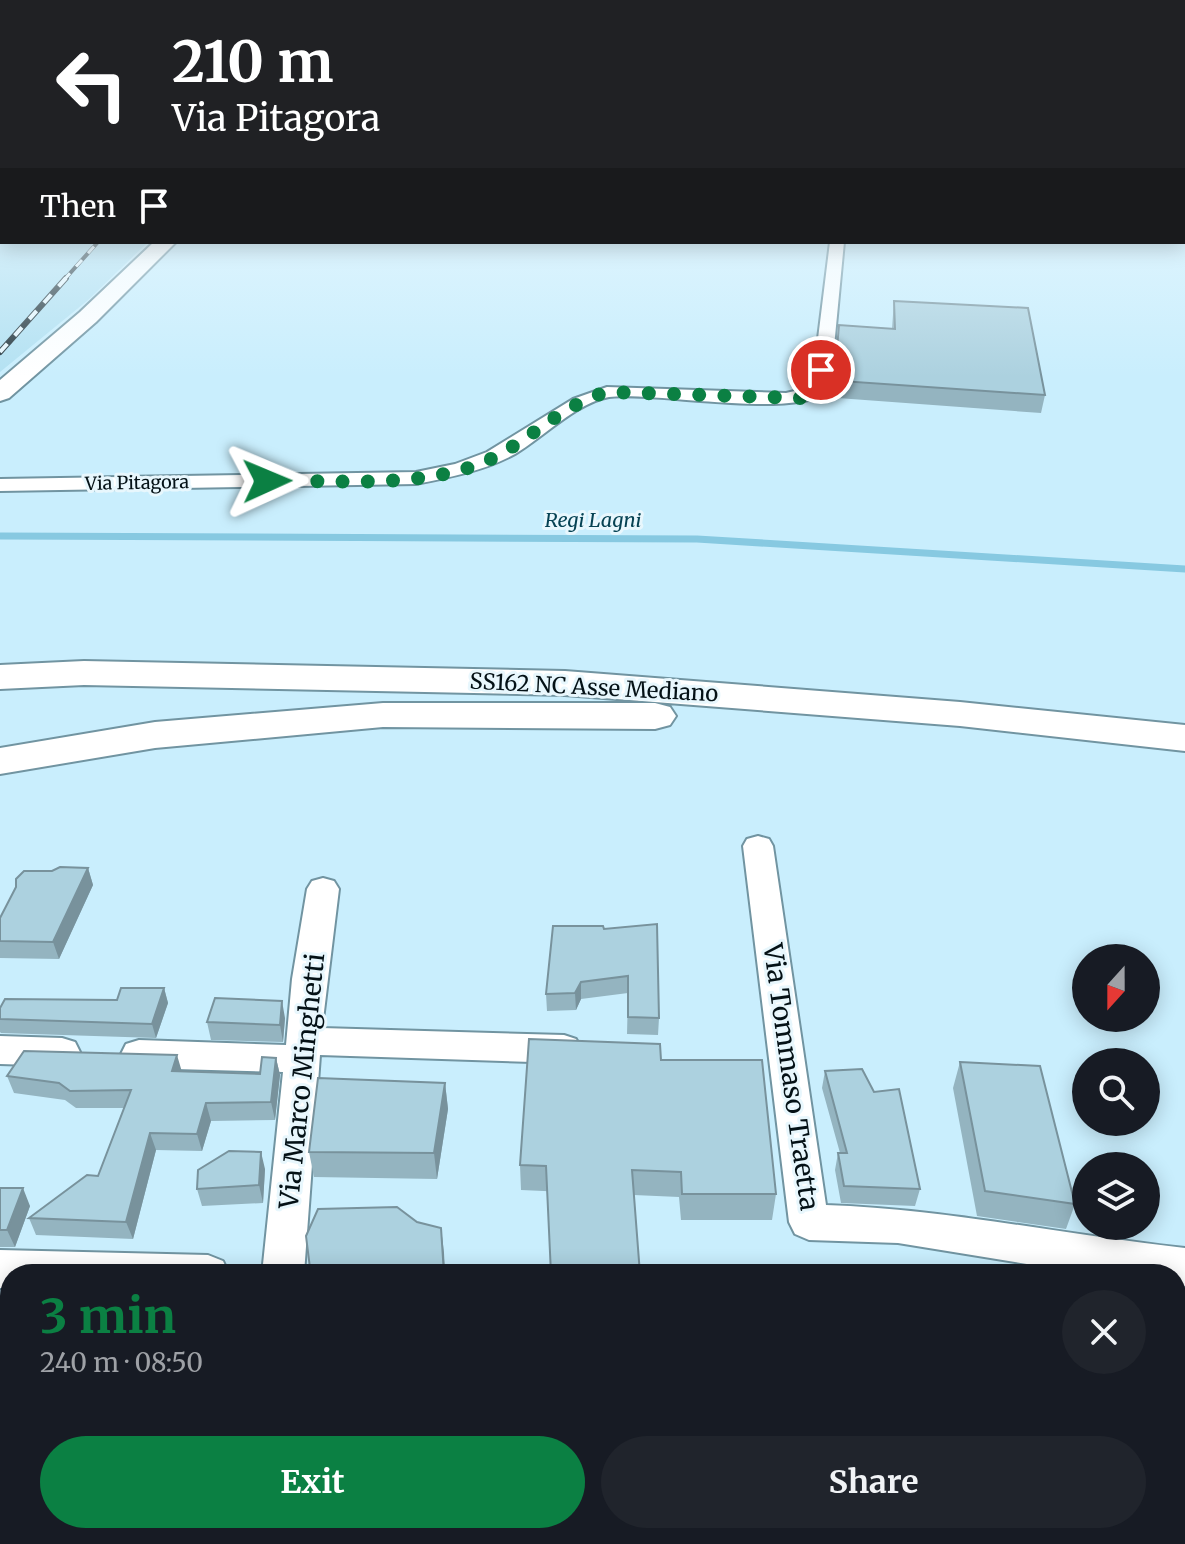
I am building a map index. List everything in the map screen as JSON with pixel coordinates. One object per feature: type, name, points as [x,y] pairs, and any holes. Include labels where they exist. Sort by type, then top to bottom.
[{"type":"highway","points":[[0,655],[132,644],[228,646],[500,668],[676,702]]},
{"type":"highway","name":"SS162 NC Asse Mediano","points":[[0,677],[100,673],[426,679],[676,702],[1185,761]]},
{"type":"highway","name":"SS162 NC Asse Mediano","points":[[0,702],[676,702],[960,714],[1185,738]]},
{"type":"highway","points":[[0,761],[155,735],[383,715],[676,702]]},
{"type":"main road","points":[[0,393],[88,317],[164,244]]},
{"type":"street","name":"Via Pitagora","points":[[0,485],[416,478],[475,466],[507,450],[583,399],[607,392],[786,398],[814,395],[821,389],[827,310],[837,244]]},
{"type":"street","name":"Via Tommaso Traetta","points":[[758,846],[809,1222],[898,1225],[1082,1255],[1159,1264]]},
{"type":"street","name":"Via Marco Minghetti","points":[[284,1264],[309,979],[323,889]]},
{"type":"street","points":[[0,1050],[104,1053],[598,1050]]},
{"type":"shaded area","points":[[0,244],[146,244],[88,300],[0,372]]},
{"type":"building","points":[[894,301],[1028,308],[1045,395],[826,380],[835,372],[839,325],[895,329]]},
{"type":"building","points":[[60,867],[88,868],[53,942],[0,941],[0,918],[16,887],[16,879],[24,871],[52,871]]},
{"type":"building","points":[[657,924],[659,1018],[628,1017],[628,976],[581,982],[575,993],[546,994],[553,926],[603,926],[604,929]]},
{"type":"building","points":[[121,988],[164,988],[152,1024],[0,1019],[0,1008],[5,999],[117,1000]]},
{"type":"building","points":[[215,998],[282,1001],[280,1025],[207,1022]]},
{"type":"building","points":[[529,1039],[660,1044],[661,1060],[762,1060],[776,1194],[682,1194],[681,1172],[632,1170],[639,1264],[551,1264],[546,1166],[520,1165]]},
{"type":"building","points":[[24,1051],[177,1055],[172,1071],[260,1074],[262,1057],[276,1058],[271,1102],[206,1103],[197,1134],[150,1133],[126,1222],[29,1218],[87,1175],[98,1176],[131,1090],[70,1091],[59,1083],[7,1076]]},
{"type":"building","points":[[960,1062],[1040,1066],[1072,1192],[1072,1204],[985,1191]]},
{"type":"building","points":[[862,1069],[874,1092],[899,1089],[920,1189],[844,1186],[838,1153],[847,1153],[825,1071]]},
{"type":"building","points":[[318,1078],[445,1083],[434,1153],[309,1152]]},
{"type":"building","points":[[229,1151],[261,1152],[259,1185],[197,1189],[198,1170]]},
{"type":"building","points":[[0,1188],[23,1188],[7,1230],[0,1230]]},
{"type":"building","points":[[397,1207],[417,1222],[441,1228],[443,1264],[310,1264],[306,1236],[318,1209]]},
{"type":"waterway","name":"Regi Lagni","points":[[0,536],[697,539],[1185,569]]},
{"type":"railway","points":[[64,280],[96,244]]},
{"type":"railway","points":[[0,352],[66,278]]},
{"type":"route","points":[[267,481],[416,478],[475,466],[507,450],[583,399],[607,392],[801,398],[814,395],[821,389],[821,370]]}]
